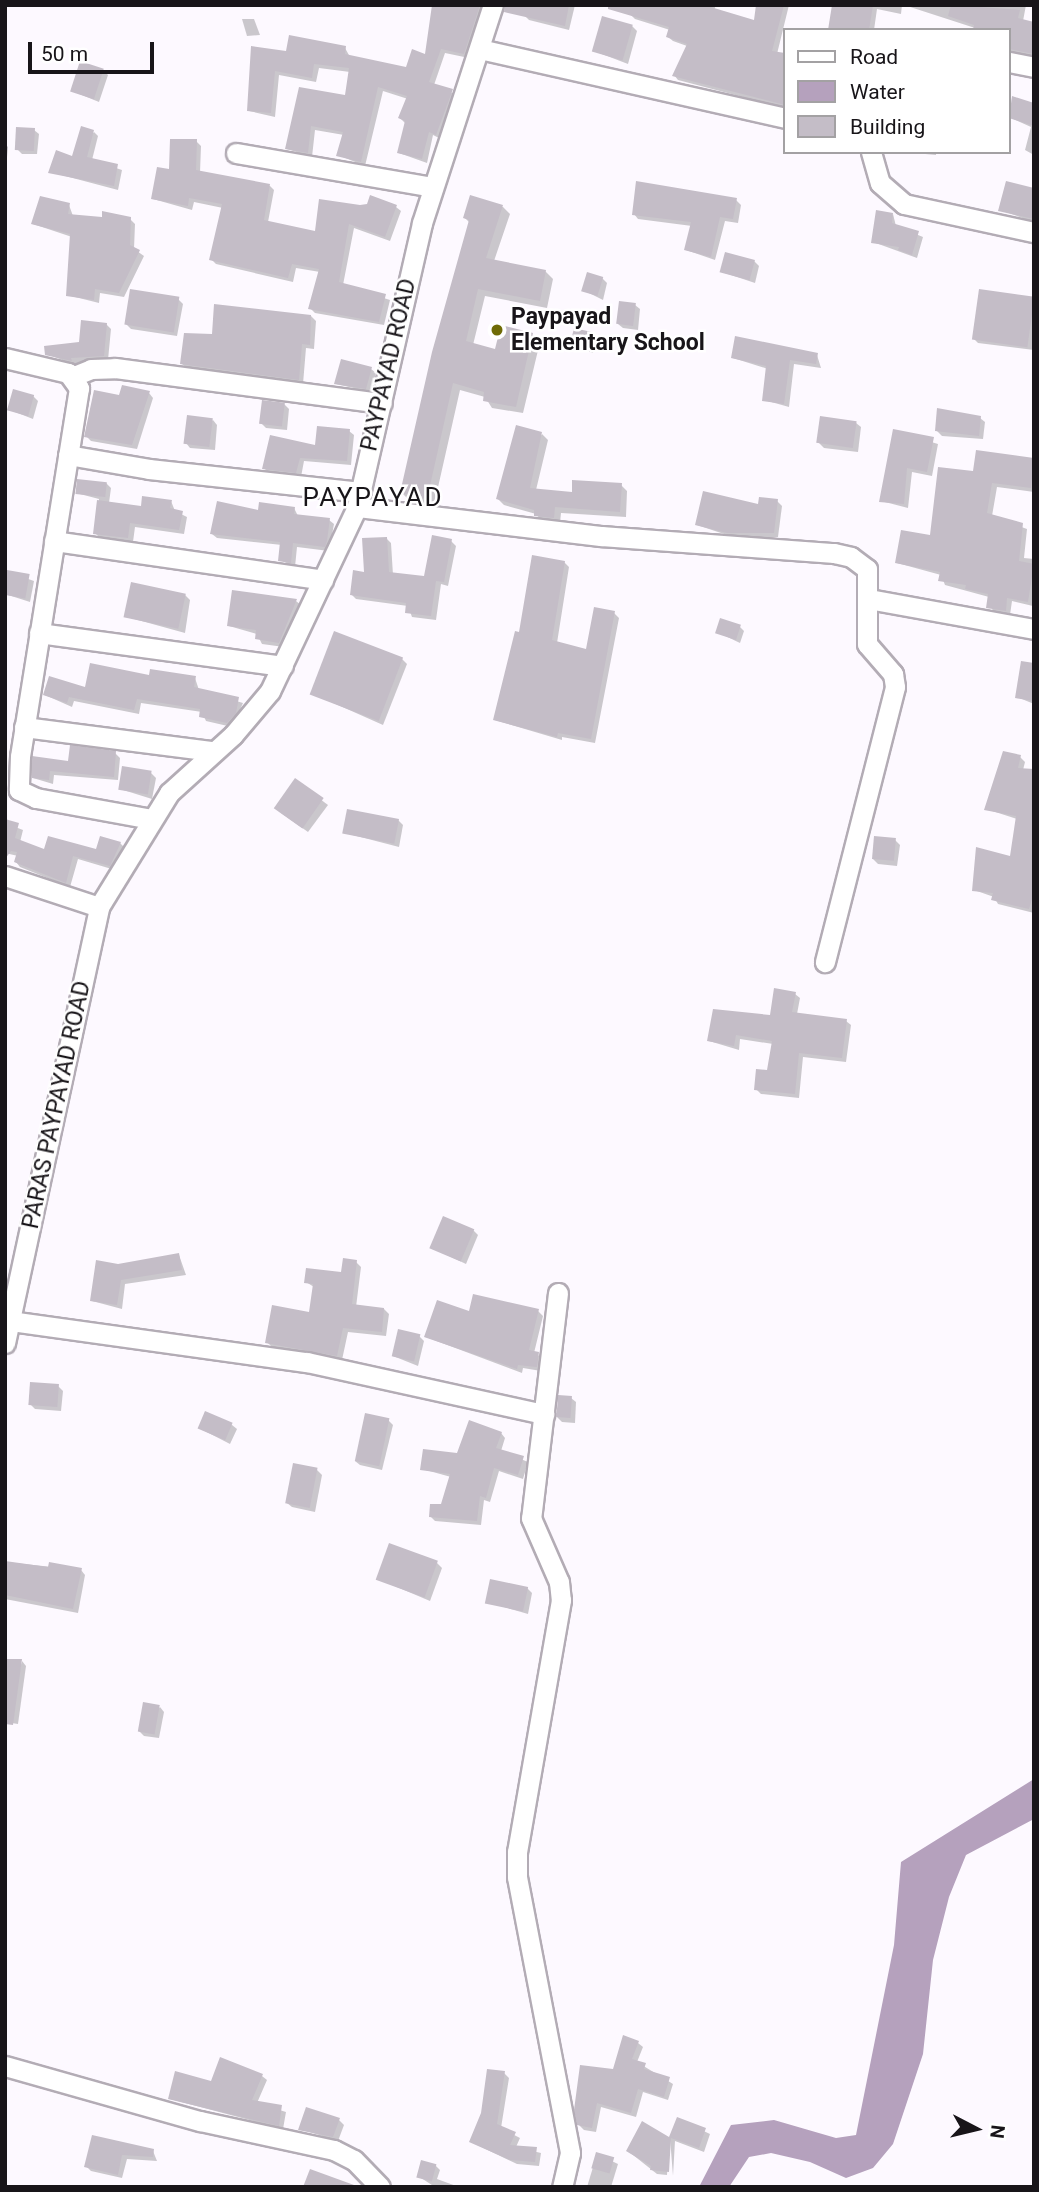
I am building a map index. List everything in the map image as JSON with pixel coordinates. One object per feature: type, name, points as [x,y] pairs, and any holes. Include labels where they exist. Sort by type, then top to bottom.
[{"type":"street","name":"PAYPAYAD ROAD","points":[[99,907],[152,819],[180,779],[253,715],[283,667],[359,499],[432,187],[493,5]]},
{"type":"street","points":[[480,49],[783,118]]},
{"type":"street","points":[[1011,62],[1034,67]]},
{"type":"street","points":[[236,153],[432,187]]},
{"type":"street","points":[[873,154],[880,183],[904,204],[1034,232]]},
{"type":"street","points":[[5,358],[74,376],[91,369],[115,368],[382,403]]},
{"type":"street","points":[[74,376],[79,388],[16,778],[25,795],[152,819]]},
{"type":"street","points":[[68,455],[601,536],[851,557],[867,569],[867,644],[893,674],[895,687],[825,962]]},
{"type":"street","points":[[54,541],[323,580]]},
{"type":"street","points":[[869,599],[1034,629]]},
{"type":"street","points":[[39,633],[283,667]]},
{"type":"street","points":[[24,727],[212,751]]},
{"type":"street","points":[[5,876],[99,907]]},
{"type":"street","name":"PARAS PAYPAYAD ROAD","points":[[5,1343],[99,907]]},
{"type":"street","points":[[558,1293],[531,1518],[559,1582],[561,1600],[517,1852],[517,1877],[570,2153],[562,2187]]},
{"type":"street","points":[[10,1321],[318,1363],[544,1414]]},
{"type":"street","points":[[5,2066],[200,2121],[334,2150],[354,2160],[380,2187]]},
{"type":"water","points":[[1034,1779],[1034,1819],[966,1855],[949,1897],[933,1960],[923,2054],[893,2144],[873,2168],[846,2178],[810,2162],[771,2153],[749,2157],[729,2187],[699,2187],[731,2125],[774,2120],[836,2138],[856,2135],[894,1945],[901,1862]]},
{"type":"building","points":[[432,5],[480,5],[464,54],[441,49],[429,82],[453,89],[436,135],[429,132],[422,159],[397,153],[405,121],[398,118],[407,96],[378,87],[361,162],[336,156],[343,132],[311,126],[308,153],[285,149],[299,87],[345,95],[349,68],[314,64],[312,78],[275,71],[271,113],[247,111],[251,46],[286,51],[289,35],[346,46],[345,54],[406,67],[412,49],[425,54]]},
{"type":"building","points":[[505,5],[569,5],[565,26],[504,12]]},
{"type":"building","points":[[608,5],[704,5],[754,20],[756,5],[784,5],[772,51],[783,53],[783,104],[672,76],[687,44],[666,37],[669,27],[608,9]]},
{"type":"building","points":[[832,5],[873,5],[869,28],[828,28]]},
{"type":"building","points":[[951,5],[1020,10],[1018,18],[1034,22],[1034,54],[1011,49],[1011,28],[973,28],[974,25],[948,16]]},
{"type":"building","points":[[602,16],[633,25],[623,60],[592,52]]},
{"type":"building","points":[[80,61],[104,69],[94,99],[70,91]]},
{"type":"building","points":[[1012,96],[1034,103],[1034,126],[1011,119]]},
{"type":"building","points":[[81,126],[94,130],[87,157],[118,164],[114,186],[48,173],[56,150],[72,156]]},
{"type":"building","points":[[16,127],[35,128],[34,151],[15,150]]},
{"type":"building","points":[[170,139],[197,139],[196,170],[270,184],[264,220],[315,231],[319,199],[360,205],[367,204],[370,195],[397,205],[385,237],[349,224],[339,282],[386,294],[379,322],[308,309],[319,269],[292,264],[288,278],[209,260],[222,204],[189,198],[188,206],[151,199],[157,167],[169,169]]},
{"type":"building","points":[[636,181],[737,198],[733,219],[720,217],[711,257],[684,250],[691,222],[632,215]]},
{"type":"building","points":[[1006,181],[1034,188],[1034,219],[998,211]]},
{"type":"building","points":[[470,195],[503,205],[486,258],[546,270],[540,301],[478,289],[466,341],[495,349],[501,325],[533,333],[516,407],[483,401],[484,392],[453,383],[427,499],[400,493],[432,352],[469,220],[463,218]]},
{"type":"building","points":[[40,196],[70,203],[68,214],[102,217],[102,211],[131,217],[130,245],[140,250],[119,293],[95,289],[94,300],[66,296],[70,234],[31,224]]},
{"type":"building","points":[[876,210],[893,213],[892,223],[919,231],[912,255],[898,250],[899,247],[871,243]]},
{"type":"building","points":[[725,252],[755,260],[750,280],[720,272]]},
{"type":"building","points":[[587,272],[603,277],[597,296],[581,291]]},
{"type":"building","points":[[130,289],[179,297],[174,332],[124,325]]},
{"type":"building","points":[[979,289],[1034,297],[1027,347],[972,340]]},
{"type":"building","points":[[619,301],[636,303],[633,326],[616,324]]},
{"type":"building","points":[[214,304],[311,315],[310,345],[302,344],[299,380],[180,364],[184,333],[212,334]]},
{"type":"building","points":[[81,320],[107,323],[104,356],[71,358],[72,361],[45,355],[44,346],[79,342]]},
{"type":"building","points":[[574,328],[592,332],[587,350],[570,346]]},
{"type":"building","points":[[735,336],[818,353],[816,364],[790,360],[784,404],[762,401],[766,366],[731,358]]},
{"type":"building","points":[[341,359],[372,367],[366,389],[334,384]]},
{"type":"building","points":[[122,385],[150,391],[132,445],[84,437],[94,390],[119,395]]},
{"type":"building","points":[[13,389],[34,395],[28,416],[7,410]]},
{"type":"building","points":[[262,400],[285,403],[282,427],[259,424]]},
{"type":"building","points":[[937,408],[981,416],[979,436],[935,431]]},
{"type":"building","points":[[187,415],[213,418],[209,447],[183,444]]},
{"type":"building","points":[[820,416],[857,421],[853,448],[816,443]]},
{"type":"building","points":[[516,425],[542,432],[530,488],[572,492],[572,480],[622,483],[620,512],[555,507],[554,518],[534,516],[534,510],[496,499]]},
{"type":"building","points":[[317,426],[350,429],[347,461],[300,458],[296,473],[262,469],[270,435],[315,445]]},
{"type":"building","points":[[893,429],[934,437],[927,472],[907,468],[904,504],[879,502]]},
{"type":"building","points":[[976,450],[1034,458],[1031,488],[992,483],[987,513],[1023,523],[1019,561],[1034,564],[1028,602],[1007,598],[1006,611],[986,608],[988,594],[965,589],[966,585],[938,581],[940,572],[895,563],[901,530],[930,535],[938,467],[973,471]]},
{"type":"building","points":[[77,479],[107,482],[105,497],[75,494]]},
{"type":"building","points":[[703,491],[758,504],[759,497],[778,499],[774,533],[727,533],[695,525]]},
{"type":"building","points":[[142,496],[172,500],[170,508],[183,511],[179,530],[130,523],[128,538],[93,534],[97,500],[141,506]]},
{"type":"building","points":[[217,501],[258,510],[259,502],[295,507],[294,514],[330,518],[325,547],[293,543],[291,563],[278,561],[280,542],[210,534]]},
{"type":"building","points":[[432,535],[452,539],[444,582],[436,581],[431,616],[405,613],[406,603],[350,595],[353,570],[364,572],[362,538],[387,537],[389,572],[424,576]]},
{"type":"building","points":[[532,555],[565,561],[552,640],[586,649],[594,607],[615,611],[591,739],[558,733],[557,737],[493,720],[515,631],[519,632]]},
{"type":"building","points":[[7,570],[30,574],[25,599],[5,595]]},
{"type":"building","points":[[131,582],[186,594],[178,629],[124,617]]},
{"type":"building","points":[[232,590],[297,599],[279,643],[255,639],[256,630],[227,626]]},
{"type":"building","points":[[720,618],[741,625],[736,640],[715,633]]},
{"type":"building","points":[[334,631],[403,658],[379,721],[310,694]]},
{"type":"building","points":[[1021,661],[1034,663],[1034,701],[1015,698]]},
{"type":"building","points":[[90,663],[149,675],[150,669],[196,676],[194,687],[239,697],[236,713],[227,723],[199,717],[200,709],[137,699],[134,710],[69,697],[67,703],[43,695],[49,676],[85,687]]},
{"type":"building","points":[[70,745],[116,751],[114,777],[50,771],[49,780],[32,778],[32,756],[68,761]]},
{"type":"building","points":[[1003,751],[1021,755],[1018,768],[1034,769],[1034,892],[1029,909],[991,900],[993,893],[972,891],[976,847],[1010,856],[1016,816],[984,810]]},
{"type":"building","points":[[122,766],[152,771],[148,794],[118,790]]},
{"type":"building","points":[[295,778],[324,798],[302,828],[274,808]]},
{"type":"building","points":[[347,809],[399,819],[394,844],[342,834]]},
{"type":"building","points":[[5,819],[19,823],[15,838],[44,849],[48,836],[96,849],[100,836],[121,842],[110,866],[73,856],[66,883],[14,862],[17,852],[11,851],[5,859]]},
{"type":"building","points":[[874,836],[896,838],[894,861],[872,859]]},
{"type":"building","points":[[774,988],[796,992],[792,1012],[847,1019],[842,1058],[799,1053],[795,1094],[754,1090],[756,1069],[767,1070],[772,1041],[736,1035],[734,1046],[707,1041],[713,1009],[770,1015]]},
{"type":"building","points":[[443,1216],[474,1229],[461,1262],[429,1248]]},
{"type":"building","points":[[179,1253],[182,1270],[121,1280],[117,1305],[90,1301],[96,1260],[118,1264]]},
{"type":"building","points":[[343,1258],[357,1260],[352,1304],[384,1308],[382,1332],[343,1328],[337,1356],[265,1343],[272,1305],[309,1312],[313,1284],[304,1283],[306,1268],[341,1272]]},
{"type":"building","points":[[473,1294],[539,1309],[529,1350],[539,1352],[537,1367],[518,1365],[517,1369],[424,1337],[437,1300],[469,1311]]},
{"type":"building","points":[[398,1329],[420,1334],[414,1361],[392,1356]]},
{"type":"building","points":[[30,1382],[59,1384],[57,1407],[28,1405]]},
{"type":"building","points":[[558,1395],[572,1396],[570,1418],[556,1417]]},
{"type":"building","points":[[205,1411],[233,1423],[225,1440],[198,1428]]},
{"type":"building","points":[[365,1413],[389,1418],[379,1466],[355,1461]]},
{"type":"building","points":[[469,1420],[502,1432],[496,1448],[524,1456],[518,1475],[494,1468],[486,1498],[480,1496],[477,1521],[429,1517],[430,1504],[441,1504],[450,1474],[420,1470],[423,1449],[457,1453]]},
{"type":"building","points":[[293,1463],[318,1468],[310,1508],[285,1503]]},
{"type":"building","points":[[389,1543],[438,1561],[425,1597],[376,1580]]},
{"type":"building","points":[[5,1561],[48,1567],[49,1562],[82,1568],[73,1609],[5,1595]]},
{"type":"building","points":[[490,1579],[528,1587],[523,1612],[485,1603]]},
{"type":"building","points":[[5,1659],[22,1659],[13,1725],[5,1724]]},
{"type":"building","points":[[143,1702],[160,1705],[155,1734],[138,1732]]},
{"type":"building","points":[[623,2035],[639,2041],[632,2059],[646,2063],[644,2069],[670,2077],[664,2097],[638,2089],[631,2113],[597,2103],[592,2128],[577,2125],[574,2110],[580,2065],[613,2069]]},
{"type":"building","points":[[220,2057],[263,2074],[252,2100],[282,2105],[279,2126],[168,2099],[175,2071],[211,2081]]},
{"type":"building","points":[[487,2069],[505,2071],[497,2124],[516,2132],[510,2145],[537,2147],[535,2162],[510,2160],[469,2142],[481,2113]]},
{"type":"building","points":[[306,2107],[340,2118],[333,2137],[298,2130]]},
{"type":"building","points":[[677,2117],[706,2128],[699,2148],[671,2138],[669,2172],[650,2170],[651,2166],[626,2151],[642,2121],[669,2137]]},
{"type":"building","points":[[92,2135],[154,2149],[153,2157],[122,2155],[118,2175],[84,2167]]},
{"type":"building","points":[[596,2152],[614,2157],[610,2174],[591,2168]]},
{"type":"building","points":[[421,2160],[436,2164],[432,2182],[416,2177]]},
{"type":"building","points":[[310,2169],[354,2185],[354,2187],[303,2187]]},
{"type":"place","name":"Paypayad Elementary School","points":[[497,330]]},
{"type":"district","name":"PAYPAYAD","points":[[373,498]]}]
